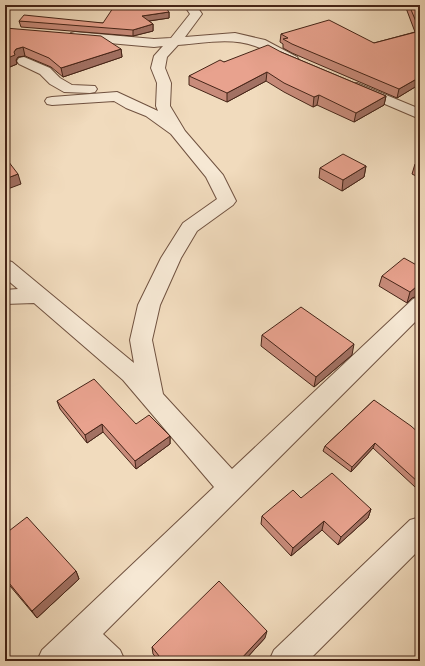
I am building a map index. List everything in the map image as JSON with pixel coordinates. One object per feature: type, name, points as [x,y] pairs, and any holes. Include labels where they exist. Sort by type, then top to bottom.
[{"type":"street","points":[[152,398],[141,340],[149,305],[171,258],[190,227],[227,201],[214,175],[178,133],[163,106],[164,83],[158,68],[161,56],[196,14],[190,5]]},
{"type":"street","points":[[60,35],[154,43],[235,37],[260,43],[307,66]]},
{"type":"street","points":[[24,61],[45,71],[55,81],[69,89],[90,89],[117,96],[151,113],[178,133]]},
{"type":"street","points":[[342,81],[420,114]]},
{"type":"street","points":[[52,100],[80,100],[117,96]]},
{"type":"street","points":[[5,267],[131,374],[232,488]]},
{"type":"street","points":[[5,297],[40,296]]},
{"type":"street","points":[[53,661],[81,636],[420,304]]},
{"type":"street","points":[[285,661],[420,530]]},
{"type":"street","points":[[81,636],[109,661]]},
{"type":"building","points":[[115,5],[164,5],[169,12],[142,16],[153,24],[133,30],[19,21],[24,15],[103,23]]},
{"type":"building","points":[[409,5],[416,5],[420,7],[420,31]]},
{"type":"building","points":[[329,20],[374,43],[420,31],[420,77],[399,89],[292,44],[283,39],[288,38],[281,34]]},
{"type":"building","points":[[5,28],[101,36],[121,49],[61,68],[49,58],[23,47],[16,49],[14,52],[15,55],[5,59]]},
{"type":"building","points":[[268,45],[281,52],[386,96],[356,113],[319,95],[314,97],[284,83],[267,72],[227,93],[189,76],[220,60],[224,62]]},
{"type":"building","points":[[343,154],[366,166],[343,180],[320,168]]},
{"type":"building","points":[[5,157],[18,174],[5,179]]},
{"type":"building","points":[[420,160],[420,166],[415,164]]},
{"type":"building","points":[[404,258],[420,267],[420,286],[416,287],[410,292],[382,276]]},
{"type":"building","points":[[301,307],[354,344],[316,377],[262,335]]},
{"type":"building","points":[[94,379],[136,424],[149,415],[170,436],[135,461],[102,424],[85,435],[57,401]]},
{"type":"building","points":[[374,400],[420,434],[420,480],[418,482],[375,443],[352,467],[325,446]]},
{"type":"building","points":[[332,473],[371,509],[341,537],[324,521],[293,548],[262,516],[293,490],[301,498]]},
{"type":"building","points":[[27,517],[76,571],[32,611],[5,578],[5,534]]},
{"type":"building","points":[[219,581],[267,631],[239,661],[163,661],[152,647]]}]
